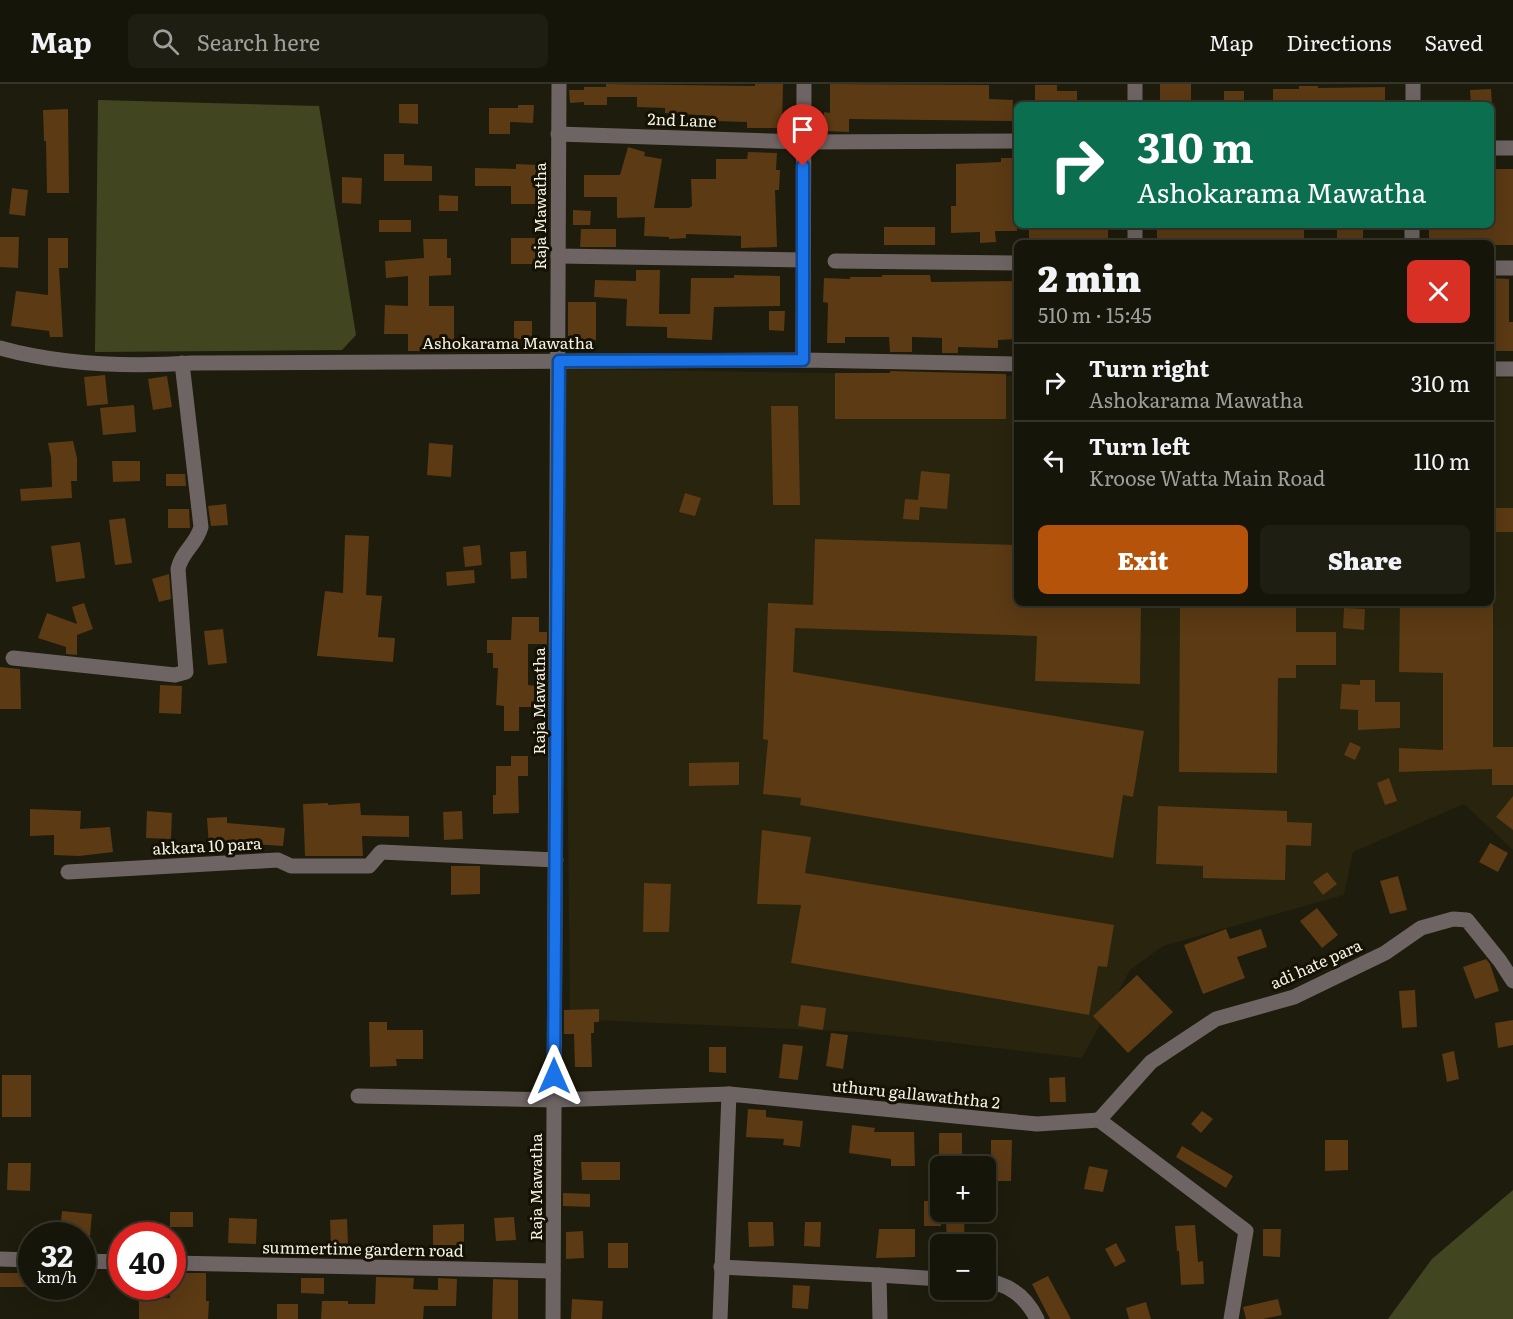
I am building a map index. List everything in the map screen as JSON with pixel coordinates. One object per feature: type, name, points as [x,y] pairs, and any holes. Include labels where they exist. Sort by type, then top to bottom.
[{"type":"street","name":"Raja Mawatha","points":[[553,1319],[559,84]]},
{"type":"street","points":[[803,360],[804,84]]},
{"type":"street","points":[[1135,84],[1135,102]]},
{"type":"street","points":[[1413,84],[1413,102]]},
{"type":"street","name":"2nd Lane","points":[[558,134],[803,142],[1014,141]]},
{"type":"street","points":[[1494,148],[1513,148]]},
{"type":"street","points":[[558,256],[803,260]]},
{"type":"street","points":[[835,261],[1014,263]]},
{"type":"street","points":[[1494,268],[1513,268]]},
{"type":"street","name":"Ashokarama Mawatha","points":[[0,348],[34,357],[114,363],[803,360],[1014,364]]},
{"type":"street","points":[[13,658],[175,675],[186,672],[178,569],[180,559],[198,539],[201,527],[182,363]]},
{"type":"street","points":[[1494,369],[1513,369]]},
{"type":"street","name":"akkara 10 para","points":[[68,872],[278,860],[291,866],[369,866],[381,852],[556,860]]},
{"type":"street","name":"adi hate para","points":[[1099,1120],[1151,1062],[1216,1019],[1294,997],[1384,953],[1421,928],[1453,919],[1467,920],[1513,981]]},
{"type":"street","points":[[720,1319],[729,1094]]},
{"type":"street","name":"uthuru gallawaththa 2","points":[[358,1096],[554,1100],[729,1094],[1037,1124],[1099,1120]]},
{"type":"street","points":[[1099,1120],[1246,1231],[1231,1319]]},
{"type":"street","points":[[0,1259],[18,1260]]},
{"type":"street","name":"summertime gardern road","points":[[186,1263],[553,1271]]},
{"type":"street","points":[[721,1267],[930,1278]]},
{"type":"street","points":[[879,1275],[880,1319]]},
{"type":"street","points":[[996,1284],[1006,1286],[1019,1294],[1037,1319]]},
{"type":"shaded area","points":[[563,369],[1014,376],[1014,606],[1494,606],[1494,378],[1513,378],[1513,850],[1464,804],[1353,852],[1344,895],[1163,946],[1130,970],[1082,1058],[859,1032],[570,1019]]},
{"type":"green space","points":[[98,100],[319,106],[356,335],[342,350],[95,352]]},
{"type":"green space","points":[[1513,1190],[1513,1319],[1388,1319],[1432,1259]]},
{"type":"building","points":[[606,84],[755,86],[755,84],[783,84],[782,128],[747,128],[747,122],[715,121],[715,116],[665,113],[665,108],[637,107],[637,97],[607,97],[607,105],[570,103],[569,90],[606,87]]},
{"type":"building","points":[[830,84],[989,85],[989,99],[1013,100],[1012,121],[849,119],[849,132],[824,131],[824,112],[830,113]]},
{"type":"building","points":[[1160,84],[1191,84],[1191,102],[1160,102]]},
{"type":"building","points":[[1035,85],[1057,85],[1057,91],[1077,91],[1077,102],[1035,102]]},
{"type":"building","points":[[1299,86],[1385,87],[1385,102],[1273,102],[1273,89],[1299,89]]},
{"type":"building","points":[[1491,89],[1492,102],[1471,102],[1470,90]]},
{"type":"building","points":[[1224,91],[1244,91],[1244,102],[1224,102]]},
{"type":"building","points":[[399,104],[418,104],[418,124],[399,123]]},
{"type":"building","points":[[518,105],[534,105],[533,123],[510,122],[510,134],[489,134],[489,108],[518,108]]},
{"type":"building","points":[[68,109],[69,193],[47,193],[43,110]]},
{"type":"building","points":[[628,147],[645,152],[644,156],[662,159],[654,208],[689,208],[692,206],[691,179],[716,179],[716,159],[747,159],[748,152],[777,153],[776,170],[780,170],[779,190],[775,190],[777,247],[741,248],[741,236],[686,234],[686,238],[669,239],[669,237],[644,236],[645,217],[617,218],[617,197],[584,197],[584,175],[620,175]]},
{"type":"building","points":[[384,154],[404,154],[404,165],[432,166],[432,181],[384,181]]},
{"type":"building","points":[[1001,158],[1014,158],[1014,228],[1017,228],[1017,231],[995,231],[996,242],[980,243],[980,232],[951,233],[951,206],[956,206],[956,164],[1001,162]]},
{"type":"building","points":[[516,164],[540,165],[539,204],[511,204],[511,186],[475,186],[475,168],[516,169]]},
{"type":"building","points":[[1494,169],[1513,169],[1513,245],[1494,245],[1494,240],[1429,240],[1429,228],[1494,228]]},
{"type":"building","points":[[342,177],[362,178],[361,204],[342,203]]},
{"type":"building","points":[[12,188],[28,190],[25,216],[9,214]]},
{"type":"building","points":[[439,195],[458,196],[458,211],[439,211]]},
{"type":"building","points":[[573,210],[591,211],[590,225],[573,225]]},
{"type":"building","points":[[379,220],[411,220],[411,232],[379,232]]},
{"type":"building","points":[[884,227],[935,227],[935,245],[884,245]]},
{"type":"building","points":[[1029,228],[1108,228],[1108,240],[1029,240]]},
{"type":"building","points":[[1157,228],[1304,228],[1304,240],[1157,240]]},
{"type":"building","points":[[1337,228],[1363,228],[1363,240],[1337,240]]},
{"type":"building","points":[[581,229],[616,229],[616,247],[580,247]]},
{"type":"building","points":[[0,237],[19,237],[18,268],[0,267]]},
{"type":"building","points":[[48,238],[68,238],[68,268],[59,268],[63,337],[50,337],[49,331],[11,326],[16,291],[48,295]]},
{"type":"building","points":[[511,238],[535,238],[535,264],[511,264]]},
{"type":"building","points":[[423,239],[447,239],[447,258],[451,258],[451,275],[429,276],[429,306],[454,306],[454,343],[428,343],[428,351],[408,351],[408,334],[384,334],[385,305],[408,306],[408,276],[386,278],[385,261],[424,258]]},
{"type":"building","points":[[636,270],[660,270],[659,314],[690,314],[691,278],[734,278],[734,275],[780,276],[780,306],[714,307],[712,340],[667,338],[667,327],[626,326],[627,299],[594,297],[595,280],[636,281]]},
{"type":"building","points":[[882,275],[930,275],[931,282],[1014,281],[1014,339],[998,340],[998,348],[958,347],[958,353],[942,353],[942,338],[912,337],[912,352],[890,352],[889,337],[845,337],[845,343],[827,343],[828,303],[823,302],[824,278],[882,277]]},
{"type":"building","points":[[1494,278],[1509,279],[1509,322],[1513,322],[1513,351],[1495,351]]},
{"type":"building","points":[[568,302],[596,302],[596,340],[568,340]]},
{"type":"building","points":[[769,311],[785,311],[784,331],[769,330]]},
{"type":"building","points":[[514,321],[532,321],[532,339],[514,339]]},
{"type":"building","points":[[890,371],[1006,374],[1006,419],[835,419],[835,373],[890,373]]},
{"type":"building","points":[[105,375],[108,404],[87,406],[84,377]]},
{"type":"building","points":[[167,376],[172,407],[153,410],[148,379]]},
{"type":"building","points":[[134,405],[136,432],[103,435],[100,408]]},
{"type":"building","points":[[771,406],[798,406],[800,505],[773,505]]},
{"type":"building","points":[[73,441],[77,458],[77,481],[71,481],[72,498],[21,501],[20,489],[52,487],[48,443]]},
{"type":"building","points":[[429,443],[453,445],[451,477],[427,475]]},
{"type":"building","points":[[112,461],[140,461],[140,481],[113,482]]},
{"type":"building","points":[[921,471],[950,474],[947,509],[920,507],[919,520],[903,519],[905,499],[918,500]]},
{"type":"building","points":[[166,474],[185,474],[186,486],[166,486]]},
{"type":"building","points":[[685,493],[701,498],[695,516],[679,512]]},
{"type":"building","points":[[226,504],[228,525],[211,526],[208,506]]},
{"type":"building","points":[[1494,508],[1513,508],[1513,532],[1494,532]]},
{"type":"building","points":[[168,509],[189,509],[190,528],[168,528]]},
{"type":"building","points":[[125,518],[132,563],[115,565],[109,520]]},
{"type":"building","points":[[345,535],[369,536],[366,595],[382,596],[378,637],[395,638],[393,662],[317,656],[325,591],[343,593]]},
{"type":"building","points":[[815,539],[1014,545],[1014,606],[1141,606],[1140,684],[1035,681],[1037,636],[795,628],[793,672],[1144,731],[1133,797],[1123,795],[1113,858],[800,805],[801,798],[763,794],[768,740],[763,739],[768,603],[813,605]]},
{"type":"building","points":[[80,542],[85,578],[56,582],[51,546]]},
{"type":"building","points":[[480,545],[482,565],[465,567],[463,547]]},
{"type":"building","points":[[526,551],[527,578],[511,579],[510,552]]},
{"type":"building","points":[[474,570],[475,583],[447,586],[446,572]]},
{"type":"building","points":[[169,574],[171,599],[159,602],[152,579]]},
{"type":"building","points":[[84,603],[93,629],[77,635],[77,655],[66,654],[66,647],[38,638],[47,613],[77,624],[72,607]]},
{"type":"building","points":[[1180,606],[1296,606],[1296,632],[1336,632],[1336,665],[1296,665],[1296,678],[1278,678],[1277,773],[1179,772]]},
{"type":"building","points":[[1400,606],[1493,606],[1493,747],[1513,747],[1513,785],[1492,785],[1492,769],[1399,772],[1399,748],[1443,750],[1443,673],[1399,672]]},
{"type":"building","points":[[1344,608],[1365,609],[1364,630],[1343,628]]},
{"type":"building","points":[[512,617],[539,617],[539,632],[547,632],[547,644],[528,644],[528,685],[536,686],[534,707],[519,707],[519,731],[504,731],[504,706],[496,705],[498,668],[493,668],[493,653],[487,653],[487,640],[511,640]]},
{"type":"building","points":[[223,629],[227,663],[208,665],[204,631]]},
{"type":"building","points":[[0,667],[20,669],[21,709],[0,709]]},
{"type":"building","points":[[1360,680],[1375,680],[1375,702],[1400,702],[1400,728],[1358,730],[1358,710],[1340,709],[1342,684],[1360,685]]},
{"type":"building","points":[[160,685],[182,686],[181,714],[159,713]]},
{"type":"building","points":[[1350,742],[1361,747],[1355,760],[1344,755]]},
{"type":"building","points":[[511,756],[528,756],[528,776],[518,776],[519,813],[493,814],[493,795],[496,795],[496,766],[511,766]]},
{"type":"building","points":[[739,762],[739,785],[689,786],[689,763]]},
{"type":"building","points":[[1389,778],[1397,801],[1385,805],[1377,783]]},
{"type":"building","points":[[1513,796],[1513,830],[1496,817]]},
{"type":"building","points":[[328,803],[328,805],[360,803],[361,815],[409,816],[409,837],[362,836],[363,856],[305,856],[303,804]]},
{"type":"building","points":[[1158,806],[1287,811],[1287,822],[1312,823],[1311,846],[1286,845],[1285,880],[1203,878],[1203,866],[1156,864]]},
{"type":"building","points":[[30,809],[81,811],[80,829],[110,827],[113,852],[79,856],[54,855],[54,835],[30,836]]},
{"type":"building","points":[[147,811],[172,813],[171,839],[146,838]]},
{"type":"building","points":[[462,811],[463,839],[444,840],[443,812]]},
{"type":"building","points":[[227,817],[227,823],[285,828],[283,846],[228,842],[228,845],[209,846],[207,818]]},
{"type":"building","points":[[762,830],[811,837],[805,873],[1114,925],[1107,967],[1098,966],[1089,1015],[791,963],[801,905],[757,904]]},
{"type":"building","points":[[1490,843],[1508,853],[1498,872],[1479,862]]},
{"type":"building","points":[[451,866],[480,866],[480,894],[451,895]]},
{"type":"building","points":[[1327,872],[1337,884],[1323,895],[1313,882]]},
{"type":"building","points":[[1398,876],[1407,910],[1390,914],[1380,881]]},
{"type":"building","points":[[644,883],[671,884],[669,932],[643,932]]},
{"type":"building","points":[[1317,908],[1338,935],[1322,948],[1300,921]]},
{"type":"building","points":[[1226,929],[1230,939],[1261,929],[1267,947],[1237,957],[1245,978],[1203,994],[1184,945]]},
{"type":"building","points":[[1486,959],[1490,964],[1499,991],[1475,999],[1463,967]]},
{"type":"building","points":[[1137,975],[1173,1012],[1128,1053],[1093,1016]]},
{"type":"building","points":[[1415,990],[1417,1027],[1402,1028],[1399,991]]},
{"type":"building","points":[[801,1005],[826,1008],[823,1030],[798,1026]]},
{"type":"building","points":[[599,1009],[599,1022],[594,1022],[594,1033],[591,1033],[592,1067],[575,1067],[574,1034],[564,1034],[564,1010]]},
{"type":"building","points":[[1513,1020],[1513,1045],[1498,1048],[1495,1023]]},
{"type":"building","points":[[369,1022],[387,1022],[387,1030],[423,1030],[423,1059],[396,1059],[397,1066],[370,1067]]},
{"type":"building","points":[[831,1033],[848,1035],[843,1069],[826,1066]]},
{"type":"building","points":[[783,1044],[803,1046],[798,1080],[779,1078]]},
{"type":"building","points":[[709,1047],[726,1047],[726,1073],[709,1072]]},
{"type":"building","points":[[1454,1051],[1459,1079],[1447,1082],[1442,1054]]},
{"type":"building","points":[[2,1075],[31,1075],[31,1117],[2,1117]]},
{"type":"building","points":[[1065,1077],[1066,1102],[1050,1102],[1049,1078]]},
{"type":"building","points":[[748,1109],[766,1110],[766,1117],[803,1121],[800,1147],[783,1145],[784,1139],[746,1137]]},
{"type":"building","points":[[1202,1111],[1213,1119],[1201,1133],[1191,1124]]},
{"type":"building","points":[[852,1125],[875,1128],[874,1132],[914,1132],[915,1166],[891,1166],[891,1159],[849,1153]]},
{"type":"building","points":[[939,1133],[962,1133],[962,1156],[939,1156]]},
{"type":"building","points":[[991,1140],[1012,1140],[1011,1181],[996,1181],[996,1156],[991,1156]]},
{"type":"building","points":[[1325,1140],[1348,1140],[1348,1170],[1325,1171]]},
{"type":"building","points":[[1182,1146],[1233,1176],[1226,1188],[1176,1157]]},
{"type":"building","points":[[581,1162],[620,1162],[620,1180],[582,1180]]},
{"type":"building","points":[[8,1163],[31,1163],[30,1191],[7,1190]]},
{"type":"building","points":[[1089,1166],[1108,1170],[1103,1192],[1084,1189]]},
{"type":"building","points":[[563,1193],[590,1194],[590,1207],[563,1206]]},
{"type":"building","points":[[924,1201],[930,1201],[930,1222],[941,1222],[941,1226],[924,1226]]},
{"type":"building","points":[[62,1211],[92,1214],[91,1222],[61,1222]]},
{"type":"building","points":[[170,1212],[193,1212],[193,1227],[186,1227],[186,1222],[170,1222]]},
{"type":"building","points":[[514,1217],[516,1240],[496,1241],[494,1218]]},
{"type":"building","points":[[229,1218],[257,1219],[256,1244],[228,1243]]},
{"type":"building","points":[[347,1219],[348,1244],[331,1245],[330,1220]]},
{"type":"building","points":[[748,1222],[773,1222],[774,1246],[749,1247]]},
{"type":"building","points":[[805,1222],[821,1222],[820,1247],[804,1246]]},
{"type":"building","points":[[946,1222],[964,1222],[965,1234],[947,1234]]},
{"type":"building","points":[[464,1224],[464,1245],[433,1245],[433,1225]]},
{"type":"building","points":[[1195,1225],[1198,1262],[1203,1261],[1204,1284],[1181,1285],[1175,1226]]},
{"type":"building","points":[[879,1229],[915,1229],[915,1257],[876,1258]]},
{"type":"building","points":[[1263,1229],[1281,1229],[1280,1257],[1263,1256]]},
{"type":"building","points":[[583,1231],[584,1258],[566,1259],[566,1232]]},
{"type":"building","points":[[608,1243],[628,1243],[628,1268],[608,1268]]},
{"type":"building","points":[[1116,1243],[1126,1261],[1115,1267],[1105,1249]]},
{"type":"building","points":[[0,1273],[18,1273],[18,1287],[0,1287]]},
{"type":"building","points":[[186,1273],[206,1273],[208,1319],[139,1319],[139,1300],[186,1300]]},
{"type":"building","points":[[1048,1276],[1071,1319],[1050,1319],[1032,1284]]},
{"type":"building","points":[[376,1277],[414,1278],[413,1289],[438,1290],[438,1278],[457,1279],[456,1306],[424,1306],[423,1319],[321,1319],[322,1301],[375,1304]]},
{"type":"building","points":[[301,1278],[324,1278],[324,1294],[301,1293]]},
{"type":"building","points":[[493,1279],[518,1280],[518,1319],[492,1319]]},
{"type":"building","points":[[793,1285],[810,1286],[808,1309],[792,1308]]},
{"type":"building","points":[[572,1299],[603,1301],[602,1319],[571,1319]]},
{"type":"building","points":[[1278,1299],[1282,1315],[1263,1319],[1246,1319],[1243,1307]]},
{"type":"building","points":[[1146,1302],[1151,1319],[1129,1319],[1126,1308]]},
{"type":"building","points":[[277,1304],[298,1304],[298,1319],[277,1319]]},
{"type":"route","points":[[554,1076],[559,361],[803,360],[803,166]]}]
